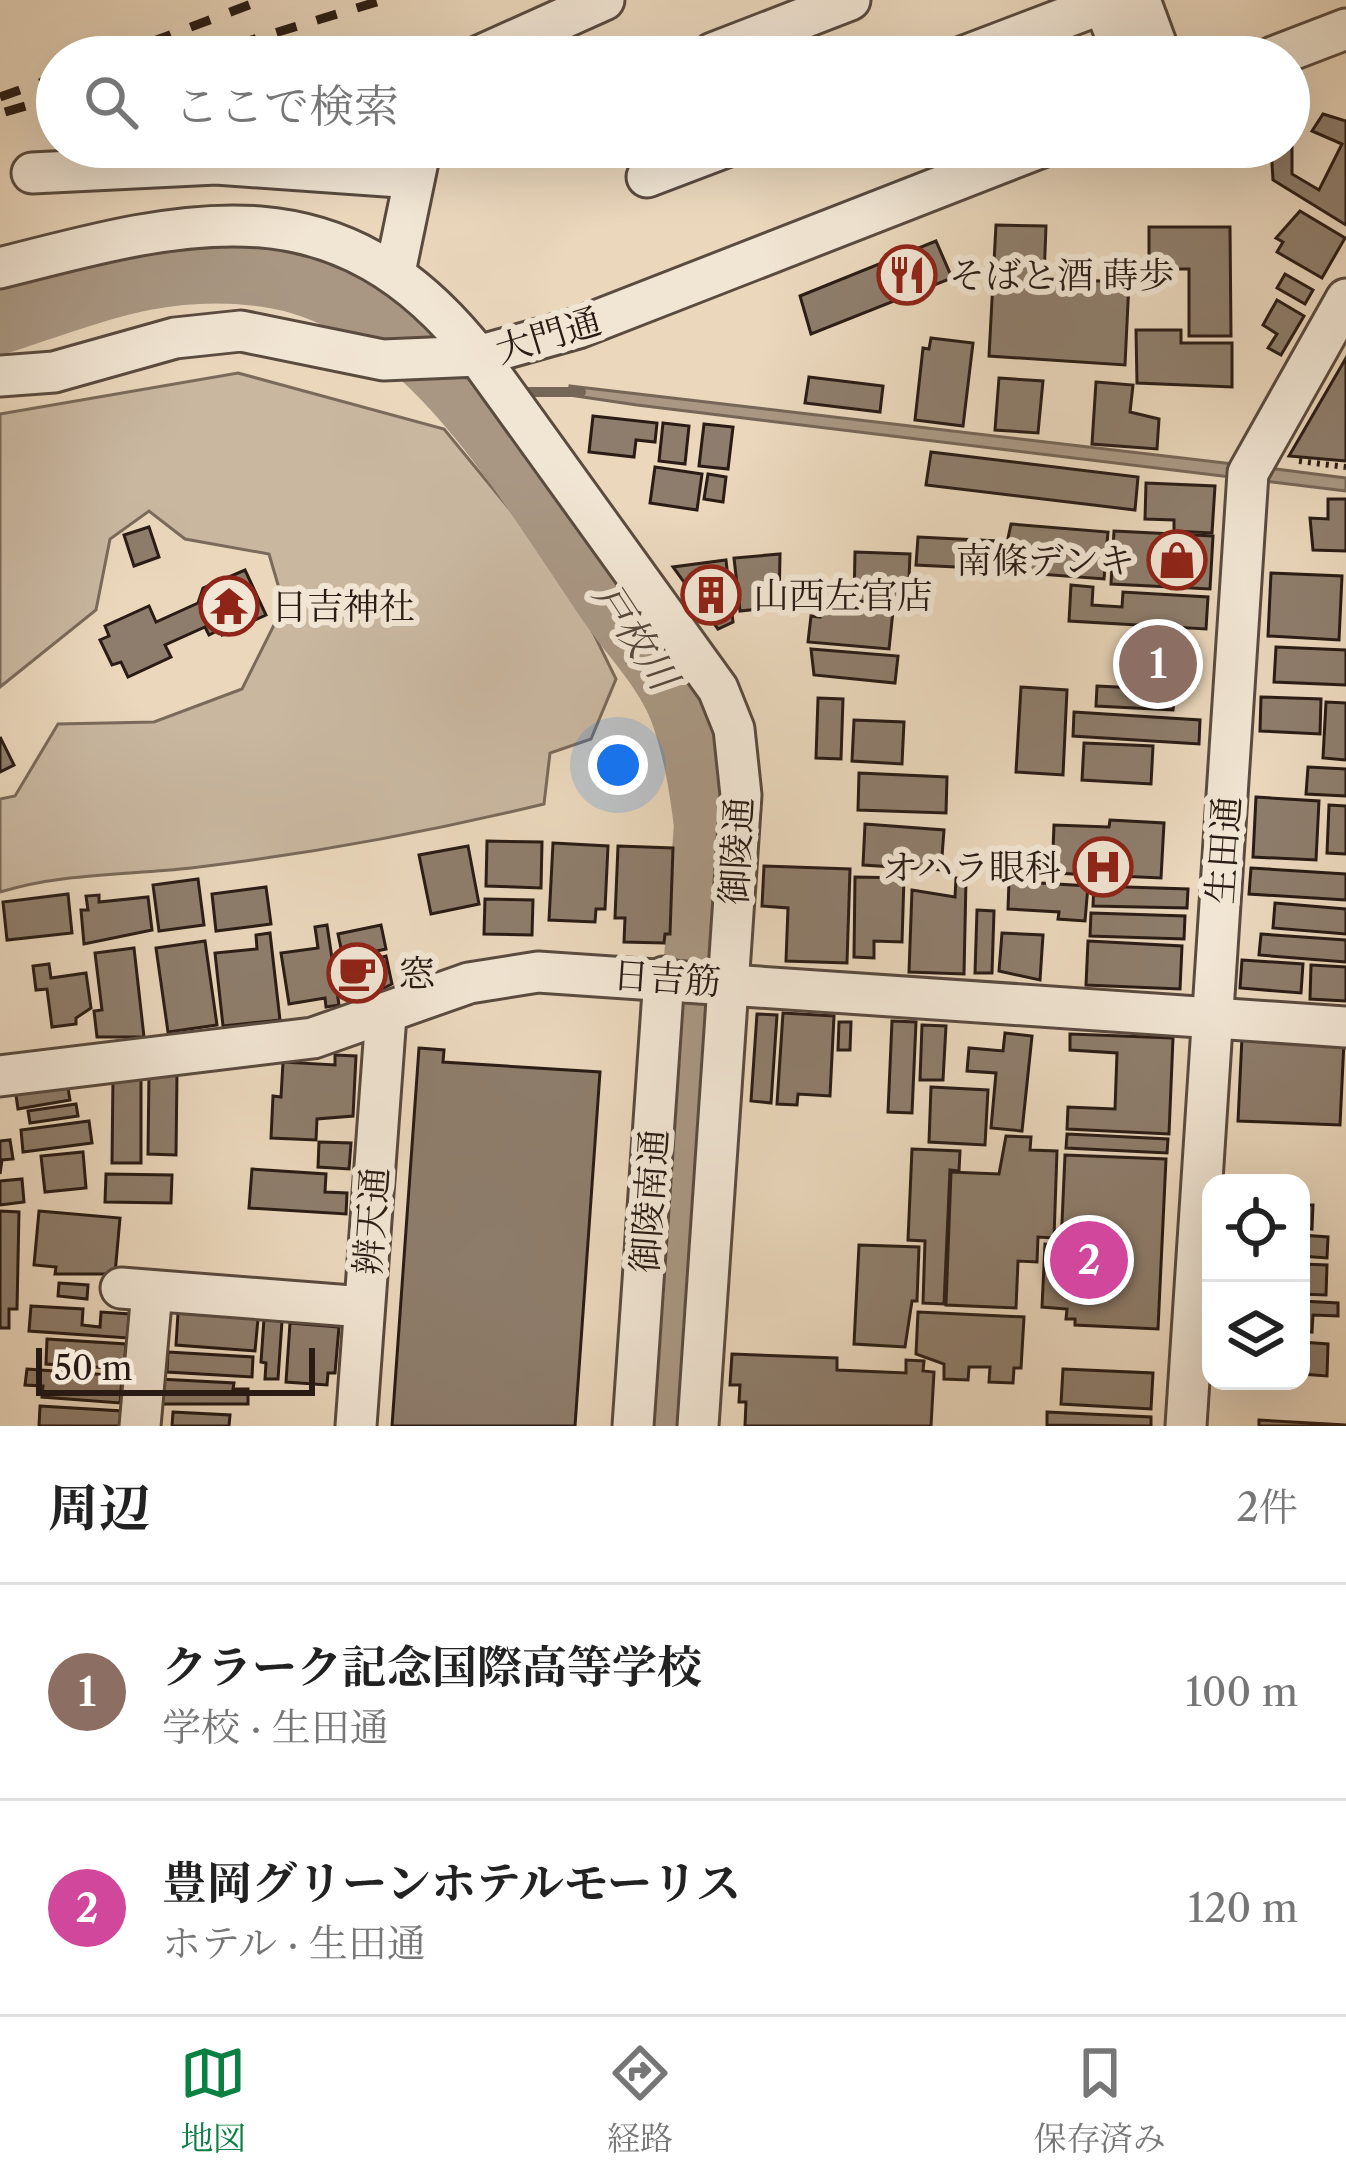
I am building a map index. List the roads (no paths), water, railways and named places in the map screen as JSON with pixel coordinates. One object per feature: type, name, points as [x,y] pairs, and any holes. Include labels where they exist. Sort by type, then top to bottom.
[{"type":"street","points":[[524,36],[604,0]]},
{"type":"street","points":[[755,36],[850,0]]},
{"type":"street","points":[[1019,36],[1114,1]]},
{"type":"street","points":[[1114,1],[1120,36]]},
{"type":"street","points":[[1114,1],[1143,36]]},
{"type":"street","points":[[1310,42],[1346,28]]},
{"type":"street","points":[[32,173],[134,168]]},
{"type":"street","points":[[395,272],[417,168]]},
{"type":"street","points":[[647,177],[670,168]]},
{"type":"street","name":"大門通","points":[[0,268],[140,233],[226,226],[304,235],[395,272],[435,303],[478,356],[578,328],[988,168]]},
{"type":"street","name":"生田通","points":[[1186,1426],[1248,472],[1345,303]]},
{"type":"street","points":[[0,376],[54,372],[175,338],[241,331],[383,360],[478,356]]},
{"type":"street","name":"御陵通","points":[[478,356],[691,648],[727,708],[741,782],[723,981],[698,1426]]},
{"type":"street","name":"日吉筋","points":[[0,1076],[313,1038],[503,976],[669,977],[1346,1027]]},
{"type":"street","name":"御陵南通","points":[[633,1426],[669,977]]},
{"type":"street","name":"辨天通","points":[[356,1426],[386,1015]]},
{"type":"street","points":[[140,1426],[136,1290],[364,1307]]},
{"type":"waterway","name":"戸枚川","points":[[0,321],[130,281],[194,271],[266,274],[322,289],[374,316],[421,354],[504,447],[666,679],[691,738],[707,825],[662,1426]]},
{"type":"waterway","points":[[458,391],[491,392]]},
{"type":"waterway","points":[[516,392],[581,392]]},
{"type":"railway","points":[[167,36],[262,0]]},
{"type":"railway","points":[[265,36],[383,0]]},
{"type":"railway","points":[[0,97],[36,84]]},
{"type":"railway","points":[[5,112],[36,103]]},
{"type":"place","name":"そばと酒 蒔歩","points":[[907,275]]},
{"type":"place","name":"南條デンキ","points":[[1177,560]]},
{"type":"place","name":"山西左官店","points":[[711,595]]},
{"type":"place","name":"日吉神社","points":[[229,606]]},
{"type":"place","name":"クラーク記念国際高等学校","points":[[1158,664]]},
{"type":"place","name":"オハラ眼科","points":[[1103,867]]},
{"type":"place","name":"窓","points":[[357,973]]},
{"type":"place","name":"豊岡グリーンホテルモーリス","points":[[1089,1260]]}]
